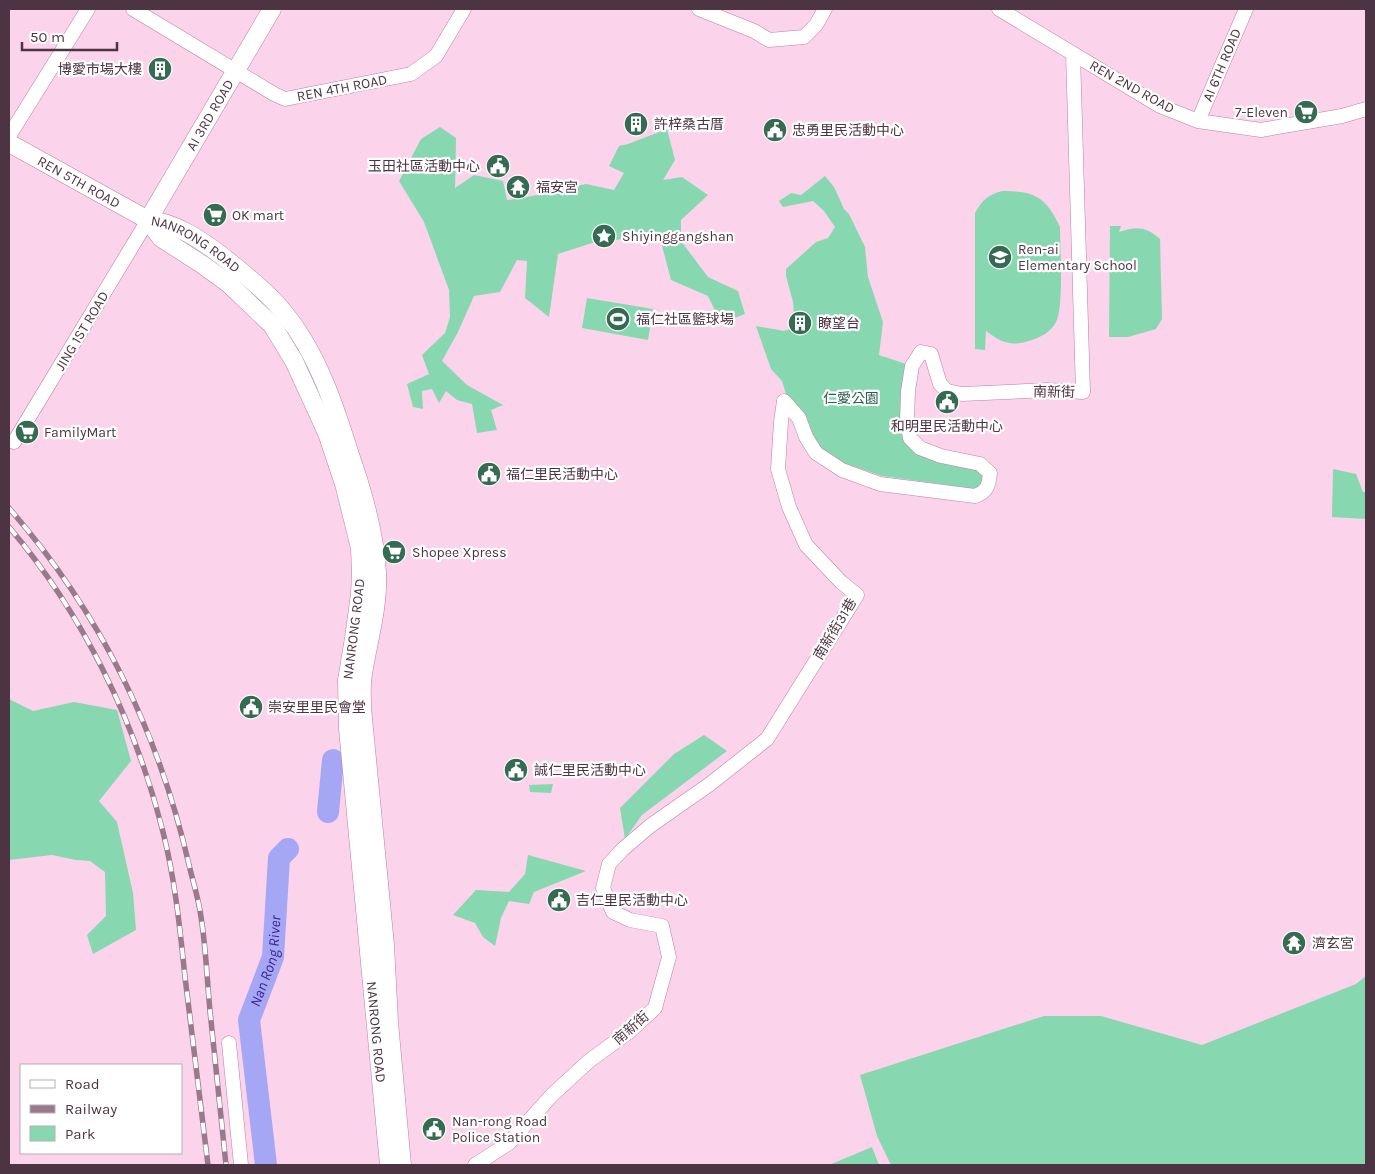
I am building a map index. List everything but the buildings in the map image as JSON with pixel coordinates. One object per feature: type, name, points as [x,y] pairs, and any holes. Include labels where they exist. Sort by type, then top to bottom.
[{"type":"main road","name":"AI 3RD ROAD","points":[[148,220],[272,9]]},
{"type":"main road","name":"REN 5TH ROAD","points":[[9,143],[148,220]]},
{"type":"main road","name":"NANRONG ROAD","points":[[148,220],[161,238],[229,284],[272,325],[290,354],[327,433],[347,493],[360,548],[362,574],[347,680],[348,729],[389,1165]]},
{"type":"main road","name":"NANRONG ROAD","points":[[148,220],[170,224],[211,248],[246,275],[286,314],[308,348],[334,405],[363,497],[373,537],[377,590],[363,676],[362,708],[383,926],[389,1022],[402,1165]]},
{"type":"street","points":[[9,136],[88,9]]},
{"type":"street","name":"REN 4TH ROAD","points":[[133,9],[285,99],[411,74],[436,56],[464,9]]},
{"type":"street","points":[[699,9],[769,40],[804,37],[816,25],[825,9]]},
{"type":"street","name":"REN 2ND ROAD","points":[[999,9],[1160,106],[1198,121],[1261,130],[1342,116],[1366,109]]},
{"type":"street","name":"AI 6TH ROAD","points":[[1198,121],[1246,9]]},
{"type":"street","name":"南新街","points":[[990,473],[980,464],[941,456],[920,448],[910,438],[907,422],[908,391],[912,366],[921,352],[931,354],[940,384],[947,391],[962,394],[1048,390],[1083,392],[1073,54]]},
{"type":"street","name":"JING 1ST ROAD","points":[[14,442],[148,220]]},
{"type":"street","name":"南新街31巷","points":[[623,849],[650,826],[710,784],[767,739],[857,595],[841,582],[806,545],[789,507],[778,469],[784,401],[799,418],[806,436],[816,453],[842,470],[880,484],[975,496],[984,493],[989,483],[990,473]]},
{"type":"street","name":"南新街","points":[[475,1165],[509,1143],[552,1095],[589,1061],[630,1032],[654,1008],[669,957],[662,926],[630,920],[613,912],[603,888],[610,864],[623,849]]},
{"type":"street","points":[[229,1043],[241,1165]]},
{"type":"green space","points":[[440,127],[456,138],[455,188],[474,175],[503,181],[507,200],[586,184],[614,190],[624,173],[609,166],[619,146],[667,129],[675,160],[663,180],[682,177],[708,195],[681,220],[681,241],[708,277],[738,291],[745,314],[721,323],[708,296],[671,280],[660,238],[639,230],[632,238],[595,242],[558,254],[549,317],[525,298],[527,261],[517,260],[500,292],[474,296],[458,332],[442,361],[467,385],[503,405],[491,410],[497,430],[477,433],[472,404],[457,400],[446,391],[439,403],[432,389],[422,391],[423,409],[413,407],[407,384],[429,374],[422,355],[445,333],[450,317],[449,290],[424,222],[399,181],[421,139]]},
{"type":"green space","name":"仁愛公園","points":[[825,176],[834,187],[865,247],[868,277],[883,322],[879,355],[906,364],[905,439],[962,462],[985,474],[984,484],[977,489],[882,476],[844,463],[817,445],[800,411],[786,394],[782,381],[771,369],[756,326],[784,331],[795,327],[793,302],[786,269],[816,242],[828,238],[835,227],[824,211],[813,201],[783,207],[779,201],[791,193],[801,195]]},
{"type":"green space","points":[[1002,191],[1031,194],[1044,202],[1055,217],[1060,227],[1060,304],[1056,322],[1046,334],[1025,342],[1007,343],[986,331],[985,350],[975,349],[975,213],[986,199]]},
{"type":"green space","points":[[1110,226],[1121,226],[1119,232],[1136,228],[1145,229],[1160,239],[1162,319],[1156,329],[1128,337],[1109,337]]},
{"type":"green space","name":"福仁社區籃球場","points":[[587,298],[653,309],[648,340],[582,328]]},
{"type":"green space","points":[[1333,469],[1356,474],[1363,492],[1366,492],[1366,519],[1332,517]]},
{"type":"green space","points":[[9,699],[33,711],[74,702],[117,710],[131,761],[99,801],[117,822],[133,893],[136,930],[93,954],[87,935],[106,916],[105,872],[90,861],[52,855],[9,860]]},
{"type":"green space","points":[[704,735],[727,751],[642,815],[625,839],[620,808],[674,754]]},
{"type":"green space","points":[[553,784],[551,793],[530,792],[529,785]]},
{"type":"green space","points":[[528,855],[586,871],[534,892],[529,904],[509,901],[501,918],[495,946],[483,937],[475,923],[453,915],[476,890],[509,892],[525,874]]},
{"type":"green space","points":[[1366,976],[1366,1165],[891,1165],[877,1136],[860,1075],[1044,1016],[1101,1016],[1202,1045],[1356,984]]},
{"type":"green space","points":[[872,1147],[879,1165],[829,1165]]},
{"type":"waterway","points":[[328,812],[333,760]]},
{"type":"waterway","name":"Nan Rong River","points":[[266,1165],[249,1020],[273,957],[279,858],[288,849]]},
{"type":"railway","points":[[9,508],[42,548],[72,590],[99,633],[122,677],[162,770],[177,819],[200,911],[226,1165]]},
{"type":"railway","points":[[9,527],[36,561],[83,632],[121,710],[138,750],[151,791],[163,832],[174,886],[208,1165]]},
{"type":"place","name":"博愛市場大樓","points":[[160,69]]},
{"type":"place","name":"7-Eleven","points":[[1306,112]]},
{"type":"place","name":"許梓桑古厝","points":[[636,124]]},
{"type":"place","name":"忠勇里民活動中心","points":[[775,130]]},
{"type":"place","name":"玉田社區活動中心","points":[[498,166]]},
{"type":"place","name":"福安宮","points":[[518,187]]},
{"type":"place","name":"OK mart","points":[[215,215]]},
{"type":"place","name":"Shiyinggangshan","points":[[604,236]]},
{"type":"place","name":"Ren-ai Elementary School","points":[[1000,257]]},
{"type":"place","name":"福仁社區籃球場","points":[[618,319]]},
{"type":"place","name":"瞭望台","points":[[800,323]]},
{"type":"place","name":"和明里民活動中心","points":[[947,402]]},
{"type":"place","name":"FamilyMart","points":[[27,432]]},
{"type":"place","name":"福仁里民活動中心","points":[[489,474]]},
{"type":"place","name":"Shopee Xpress","points":[[394,552]]},
{"type":"place","name":"崇安里里民會堂","points":[[251,707]]},
{"type":"place","name":"誠仁里民活動中心","points":[[516,770]]},
{"type":"place","name":"吉仁里民活動中心","points":[[559,900]]},
{"type":"place","name":"濟玄宮","points":[[1294,943]]},
{"type":"place","name":"Nan-rong Road Police Station","points":[[434,1129]]}]
